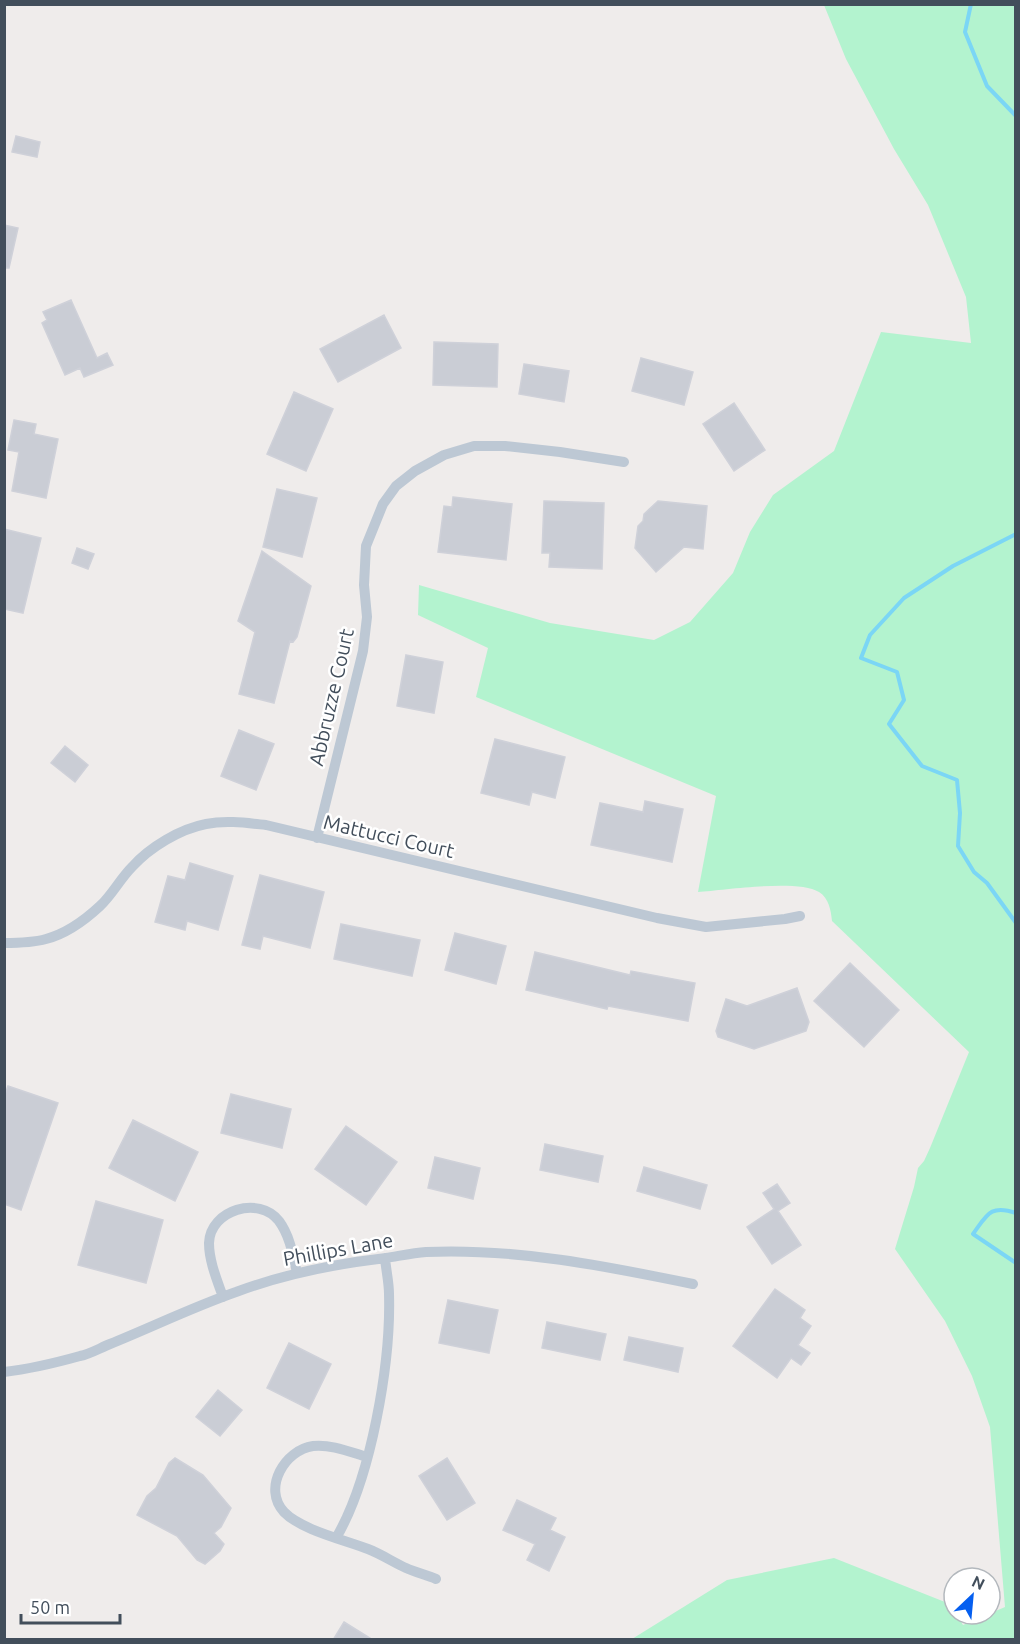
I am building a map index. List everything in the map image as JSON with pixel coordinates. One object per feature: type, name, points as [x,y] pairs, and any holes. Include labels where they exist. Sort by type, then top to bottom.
[{"type":"street","name":"Abbruzze Court","points":[[317,838],[363,651],[367,617],[364,585],[366,546],[383,504],[396,486],[415,471],[444,455],[474,446],[505,446],[624,462]]},
{"type":"street","name":"Mattucci Court","points":[[4,943],[27,943],[46,939],[65,931],[101,905],[131,867],[145,854],[185,831],[207,824],[234,822],[266,825],[657,918],[706,927],[800,916]]},
{"type":"street","points":[[223,1297],[212,1265],[209,1241],[216,1223],[228,1212],[244,1208],[263,1209],[278,1219],[288,1238],[297,1273]]},
{"type":"street","name":"Phillips Lane","points":[[4,1372],[29,1369],[82,1356],[184,1311],[223,1297],[297,1273],[362,1259],[425,1252],[493,1253],[542,1257],[610,1267],[693,1284]]},
{"type":"street","points":[[336,1538],[353,1501],[367,1457],[381,1390],[389,1322],[389,1291],[384,1258]]},
{"type":"street","points":[[367,1457],[327,1445],[311,1446],[286,1460],[277,1478],[276,1497],[284,1512],[308,1527],[371,1550],[406,1568],[436,1579]]},
{"type":"green space","points":[[824,5],[1015,5],[1015,1639],[632,1639],[727,1580],[834,1558],[942,1601],[942,1626],[1002,1626],[1002,1608],[1005,1607],[990,1427],[972,1376],[945,1321],[895,1249],[918,1168],[930,1148],[969,1052],[832,921],[827,901],[819,892],[809,888],[779,886],[698,892],[716,796],[476,697],[488,648],[418,615],[419,585],[550,623],[654,640],[690,622],[733,573],[750,532],[773,495],[834,451],[881,332],[971,343],[966,297],[928,205],[894,149],[846,59]]},
{"type":"building","points":[[16,136],[40,142],[37,157],[12,152]]},
{"type":"building","points":[[4,225],[18,228],[9,268],[4,268]]},
{"type":"building","points":[[71,300],[97,358],[107,353],[113,365],[84,377],[80,368],[65,375],[42,323],[47,320],[43,312]]},
{"type":"building","points":[[384,315],[401,348],[338,382],[320,349]]},
{"type":"building","points":[[434,342],[498,344],[497,387],[433,385]]},
{"type":"building","points":[[641,358],[693,372],[684,405],[632,391]]},
{"type":"building","points":[[524,364],[569,371],[564,402],[519,394]]},
{"type":"building","points":[[294,392],[333,409],[306,471],[267,454]]},
{"type":"building","points":[[734,403],[765,450],[734,471],[703,424]]},
{"type":"building","points":[[14,420],[36,424],[34,434],[58,439],[46,498],[12,491],[19,452],[8,450]]},
{"type":"building","points":[[277,489],[317,498],[302,557],[263,547]]},
{"type":"building","points":[[453,497],[512,504],[506,560],[438,552],[444,506],[452,507]]},
{"type":"building","points":[[544,501],[604,503],[602,569],[549,567],[550,553],[542,553]]},
{"type":"building","points":[[658,501],[707,506],[703,549],[684,547],[656,572],[635,548],[638,526],[643,521],[644,514]]},
{"type":"building","points":[[4,529],[41,538],[23,613],[4,609]]},
{"type":"building","points":[[77,548],[94,554],[88,569],[72,563]]},
{"type":"building","points":[[262,551],[311,586],[297,637],[293,642],[290,641],[274,703],[239,694],[255,632],[238,621]]},
{"type":"building","points":[[406,655],[443,662],[434,713],[397,706]]},
{"type":"building","points":[[239,730],[274,744],[256,790],[221,776]]},
{"type":"building","points":[[495,739],[565,757],[555,798],[532,792],[529,805],[481,793]]},
{"type":"building","points":[[65,746],[88,765],[75,782],[51,763]]},
{"type":"building","points":[[645,801],[683,809],[672,862],[591,845],[600,803],[643,812]]},
{"type":"building","points":[[190,863],[233,876],[218,930],[187,921],[185,930],[155,922],[168,876],[185,880]]},
{"type":"building","points":[[260,875],[324,892],[310,948],[263,936],[260,949],[242,945]]},
{"type":"building","points":[[341,924],[420,940],[412,976],[334,959]]},
{"type":"building","points":[[455,933],[506,946],[496,984],[445,970]]},
{"type":"building","points":[[535,952],[630,975],[631,971],[695,983],[688,1021],[608,1006],[607,1009],[526,990]]},
{"type":"building","points":[[850,963],[899,1010],[864,1047],[814,1001]]},
{"type":"building","points":[[797,988],[809,1022],[806,1031],[754,1049],[718,1037],[716,1031],[726,999],[747,1006]]},
{"type":"building","points":[[8,1086],[58,1103],[21,1210],[4,1204],[4,1097]]},
{"type":"building","points":[[231,1094],[291,1109],[282,1148],[221,1133]]},
{"type":"building","points":[[133,1120],[198,1152],[175,1201],[109,1168]]},
{"type":"building","points":[[346,1126],[397,1162],[366,1205],[315,1169]]},
{"type":"building","points":[[545,1144],[603,1156],[598,1182],[540,1170]]},
{"type":"building","points":[[435,1157],[480,1168],[473,1199],[428,1188]]},
{"type":"building","points":[[644,1167],[707,1185],[700,1209],[637,1191]]},
{"type":"building","points":[[777,1184],[790,1203],[778,1211],[801,1245],[772,1264],[747,1227],[774,1209],[763,1193]]},
{"type":"building","points":[[96,1201],[163,1220],[146,1283],[78,1265]]},
{"type":"building","points":[[775,1289],[805,1310],[800,1318],[811,1326],[798,1345],[810,1353],[801,1365],[791,1358],[777,1378],[733,1346]]},
{"type":"building","points":[[448,1300],[498,1310],[489,1353],[439,1343]]},
{"type":"building","points":[[547,1322],[606,1334],[600,1360],[542,1348]]},
{"type":"building","points":[[629,1337],[683,1348],[678,1372],[624,1360]]},
{"type":"building","points":[[289,1343],[331,1364],[309,1409],[267,1388]]},
{"type":"building","points":[[218,1390],[242,1410],[220,1436],[196,1417]]},
{"type":"building","points":[[175,1458],[203,1475],[231,1508],[221,1527],[214,1533],[224,1544],[220,1551],[205,1564],[197,1560],[177,1536],[137,1515],[147,1496],[156,1488],[169,1463]]},
{"type":"building","points":[[447,1458],[475,1503],[447,1520],[419,1476]]},
{"type":"building","points":[[517,1500],[556,1518],[550,1530],[565,1537],[549,1571],[527,1560],[535,1544],[503,1530]]},
{"type":"building","points":[[344,1622],[373,1640],[333,1640]]},
{"type":"waterway","points":[[971,4],[965,32],[987,86],[1016,116]]},
{"type":"waterway","points":[[1016,534],[953,566],[904,598],[870,635],[861,658],[897,672],[904,700],[889,724],[922,766],[957,780],[960,813],[958,846],[974,872],[987,883],[1016,923]]},
{"type":"waterway","points":[[1016,1213],[1000,1210],[990,1213],[973,1234],[1016,1263]]}]
